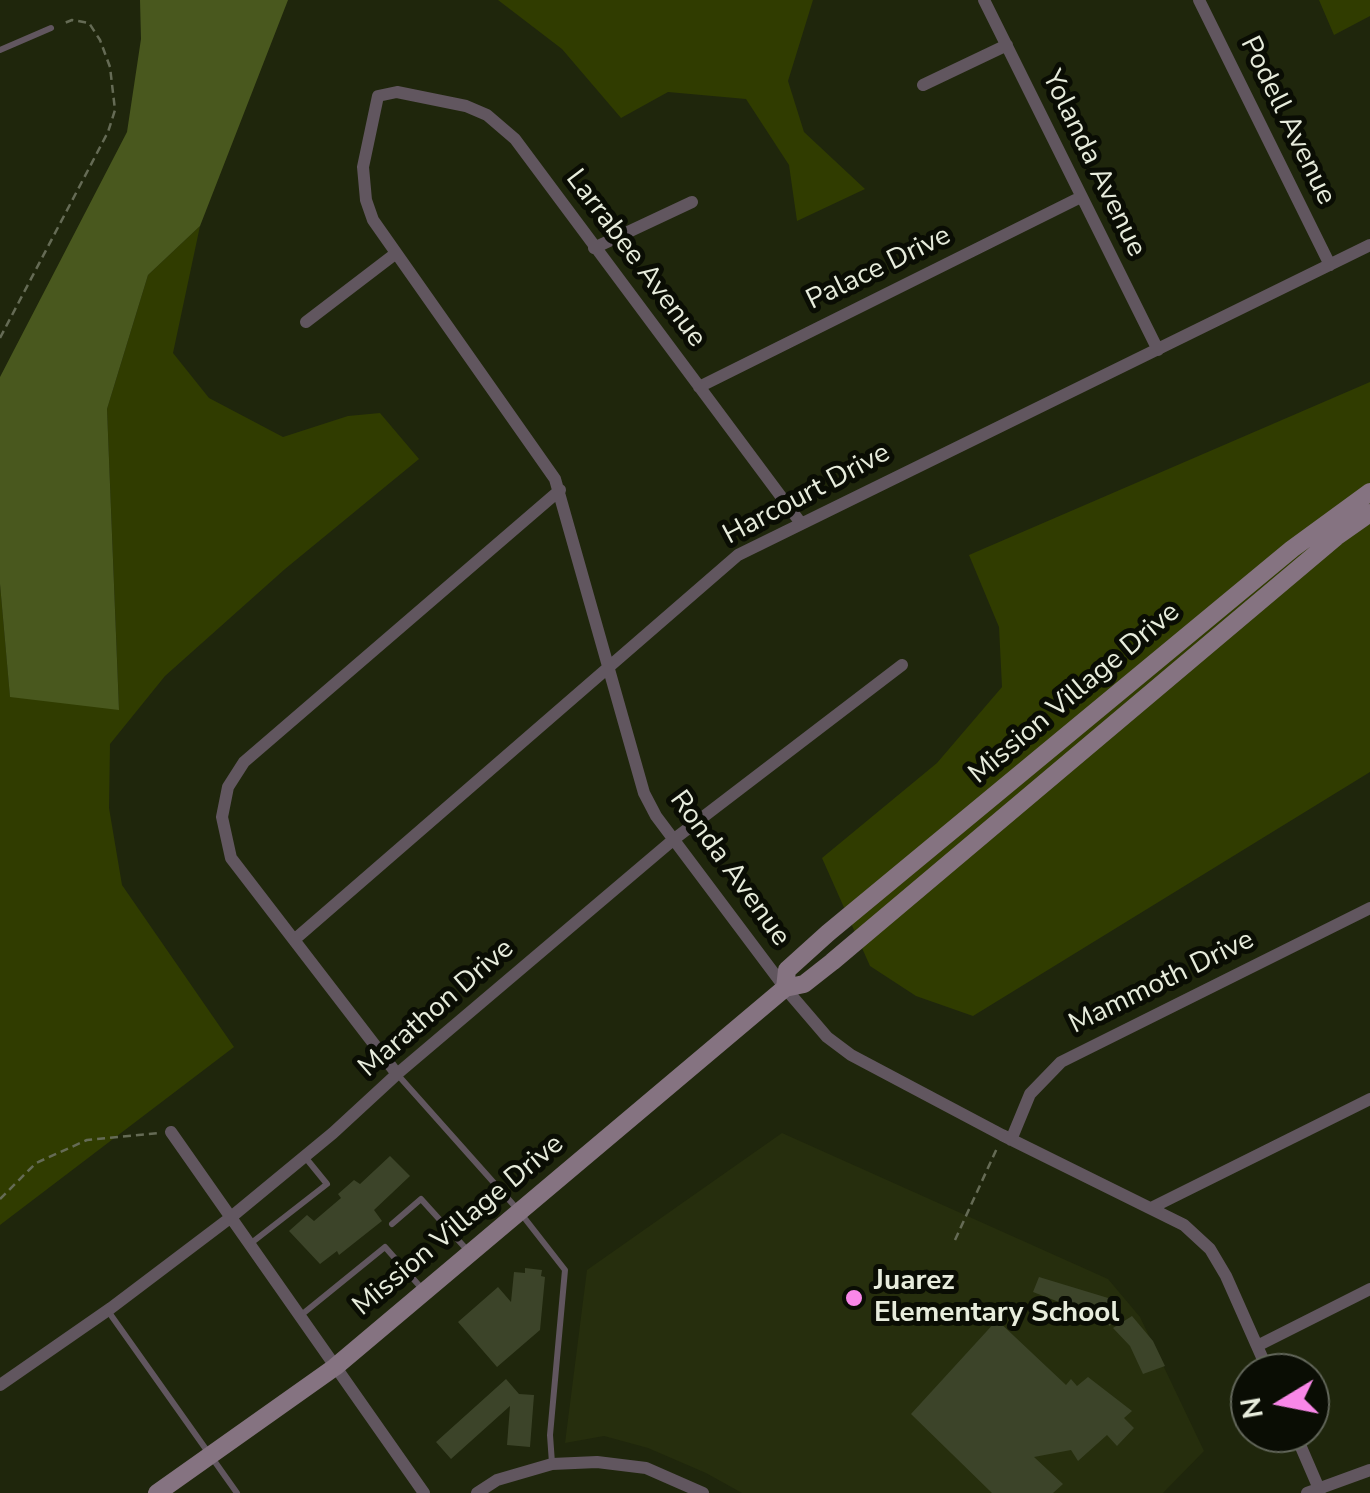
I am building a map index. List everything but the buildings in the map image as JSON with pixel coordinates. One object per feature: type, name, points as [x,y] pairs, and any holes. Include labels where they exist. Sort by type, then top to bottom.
[{"type":"main road","name":"Mission Village Drive","points":[[785,988],[787,970],[828,933],[1292,549],[1370,492]]},
{"type":"main road","name":"Mission Village Drive","points":[[157,1493],[335,1367],[785,988],[804,984],[832,962],[1336,537],[1370,513]]},
{"type":"street","name":"Yolanda Avenue","points":[[984,0],[1158,350]]},
{"type":"street","name":"Podell Avenue","points":[[1199,0],[1330,265]]},
{"type":"street","points":[[923,86],[1007,46]]},
{"type":"street","name":"Larrabee Avenue","points":[[386,92],[466,106],[487,115],[515,138],[800,522]]},
{"type":"street","name":"Ronda Avenue","points":[[386,92],[378,96],[374,105],[363,167],[372,220],[556,478],[644,793],[673,840],[827,1037],[850,1055],[1007,1138],[1184,1225],[1210,1248],[1260,1353]]},
{"type":"street","name":"Palace Drive","points":[[699,387],[1081,196]]},
{"type":"street","points":[[594,248],[692,202]]},
{"type":"street","name":"Harcourt Drive","points":[[294,940],[738,556],[800,522],[1370,245]]},
{"type":"street","points":[[306,322],[396,254]]},
{"type":"street","points":[[398,1074],[231,858],[222,817],[228,787],[244,762],[560,490]]},
{"type":"street","name":"Marathon Drive","points":[[0,1385],[108,1311],[230,1218],[673,840],[902,665]]},
{"type":"street","name":"Mammoth Drive","points":[[1007,1138],[1030,1094],[1061,1062],[1370,908]]},
{"type":"street","points":[[1151,1208],[1370,1099]]},
{"type":"street","points":[[171,1132],[424,1493]]},
{"type":"street","points":[[1257,1346],[1370,1289]]},
{"type":"street","points":[[1302,1453],[1315,1491],[1370,1470]]},
{"type":"street","points":[[477,1493],[498,1480],[552,1464],[597,1462],[646,1468],[703,1493]]},
{"type":"lane","points":[[0,50],[51,28]]},
{"type":"lane","points":[[398,1074],[566,1270],[550,1436],[552,1464]]},
{"type":"lane","points":[[249,1245],[327,1184],[305,1156]]},
{"type":"lane","points":[[392,1224],[421,1199],[470,1253]]},
{"type":"lane","points":[[300,1317],[385,1247],[424,1291]]},
{"type":"lane","points":[[108,1311],[236,1493]]},
{"type":"path","points":[[0,338],[108,132],[114,110],[110,66],[89,24],[72,20],[51,28]]},
{"type":"path","points":[[0,1198],[36,1163],[87,1140],[171,1132]]},
{"type":"path","points":[[956,1240],[1007,1138]]},
{"type":"shaded area","points":[[140,0],[288,0],[200,226],[148,275],[107,409],[119,710],[10,697],[0,584],[0,377],[127,132],[141,39]]},
{"type":"shaded area","points":[[498,0],[813,0],[788,81],[804,132],[865,189],[797,221],[789,165],[746,99],[668,92],[621,118],[562,49]]},
{"type":"shaded area","points":[[1319,0],[1370,0],[1370,16],[1334,35]]},
{"type":"shaded area","points":[[200,226],[173,353],[209,398],[283,437],[348,416],[380,413],[419,459],[285,569],[165,676],[110,744],[109,808],[122,885],[234,1047],[0,1225],[0,584],[10,696],[119,709],[107,409],[148,275]]},
{"type":"shaded area","points":[[1370,382],[1370,772],[973,1016],[916,996],[870,966],[822,858],[937,763],[1002,687],[999,627],[969,555]]},
{"type":"shaded area","name":"Juarez Elementary School","points":[[782,1133],[1108,1279],[1140,1317],[1204,1451],[1163,1493],[742,1493],[648,1448],[604,1436],[565,1443],[587,1270]]},
{"type":"place","name":"Juarez Elementary School","points":[[854,1298]]}]
